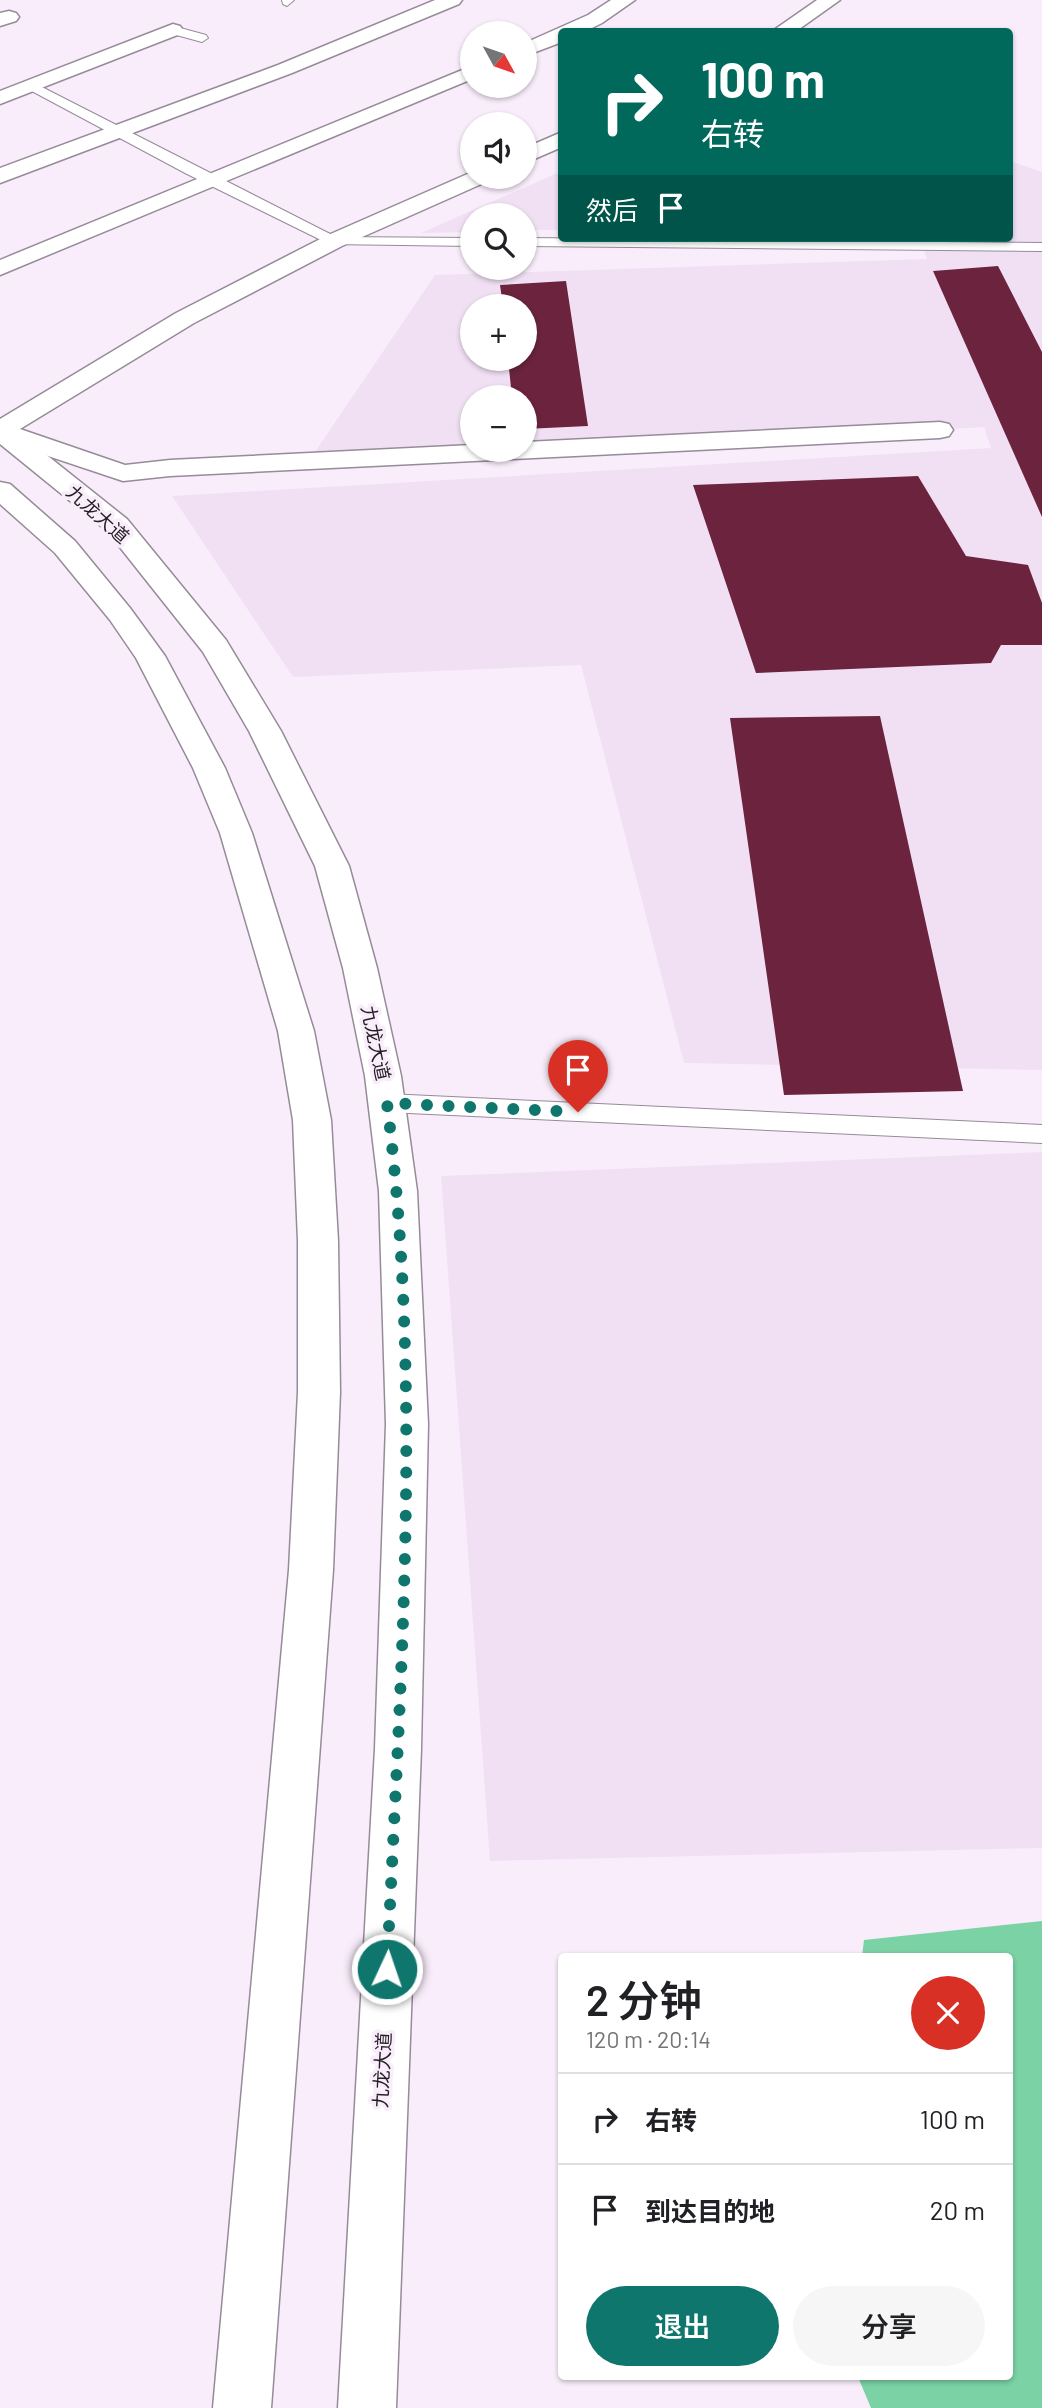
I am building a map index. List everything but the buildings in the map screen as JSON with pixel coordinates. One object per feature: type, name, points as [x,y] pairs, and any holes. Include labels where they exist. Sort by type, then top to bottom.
[{"type":"street","points":[[0,176],[285,69],[452,0]]},
{"type":"street","points":[[576,28],[625,0]]},
{"type":"street","points":[[787,28],[831,0]]},
{"type":"street","points":[[0,98],[173,30]]},
{"type":"street","points":[[537,45],[558,36]]},
{"type":"street","points":[[0,268],[58,246],[210,180],[349,126],[460,77]]},
{"type":"street","points":[[537,150],[558,141]]},
{"type":"street","points":[[0,431],[185,318],[334,241],[460,185]]},
{"type":"street","points":[[0,431],[123,473],[170,468],[940,430]]},
{"type":"street","name":"九龙大道","points":[[0,431],[117,525],[215,647],[265,731],[332,866],[360,968],[387,1103],[398,1191],[407,1424],[398,1749],[367,2408]]},
{"type":"street","points":[[0,490],[65,547],[120,614],[150,656],[209,768],[236,833],[296,1031],[312,1120],[318,1241],[319,1392],[311,1570],[243,2408]]},
{"type":"lane","points":[[173,30],[202,38]]},
{"type":"lane","points":[[32,86],[210,180],[334,241],[460,242]]},
{"type":"lane","points":[[537,242],[1042,247]]},
{"type":"lane","points":[[387,1103],[1042,1135]]},
{"type":"shaded area","points":[[1013,162],[1042,172],[1042,1070],[684,1063],[581,665],[293,677],[172,496],[991,448],[984,427],[537,456],[537,385],[460,385],[460,461],[302,471],[435,275],[460,274],[460,280],[537,280],[537,272],[927,259],[921,242],[1013,242]]},
{"type":"shaded area","points":[[558,173],[558,230],[537,230],[537,203],[489,203],[521,189],[537,189],[537,182]]},
{"type":"shaded area","points":[[460,216],[460,232],[421,233]]},
{"type":"shaded area","points":[[1042,1152],[1042,1848],[490,1861],[441,1176]]},
{"type":"green space","points":[[1042,1921],[1042,2408],[871,2408],[859,2380],[1013,2380],[1013,1953],[862,1953],[864,1940]]},
{"type":"route","points":[[387,1969],[398,1749],[407,1424],[398,1191],[387,1103],[578,1112]]}]
